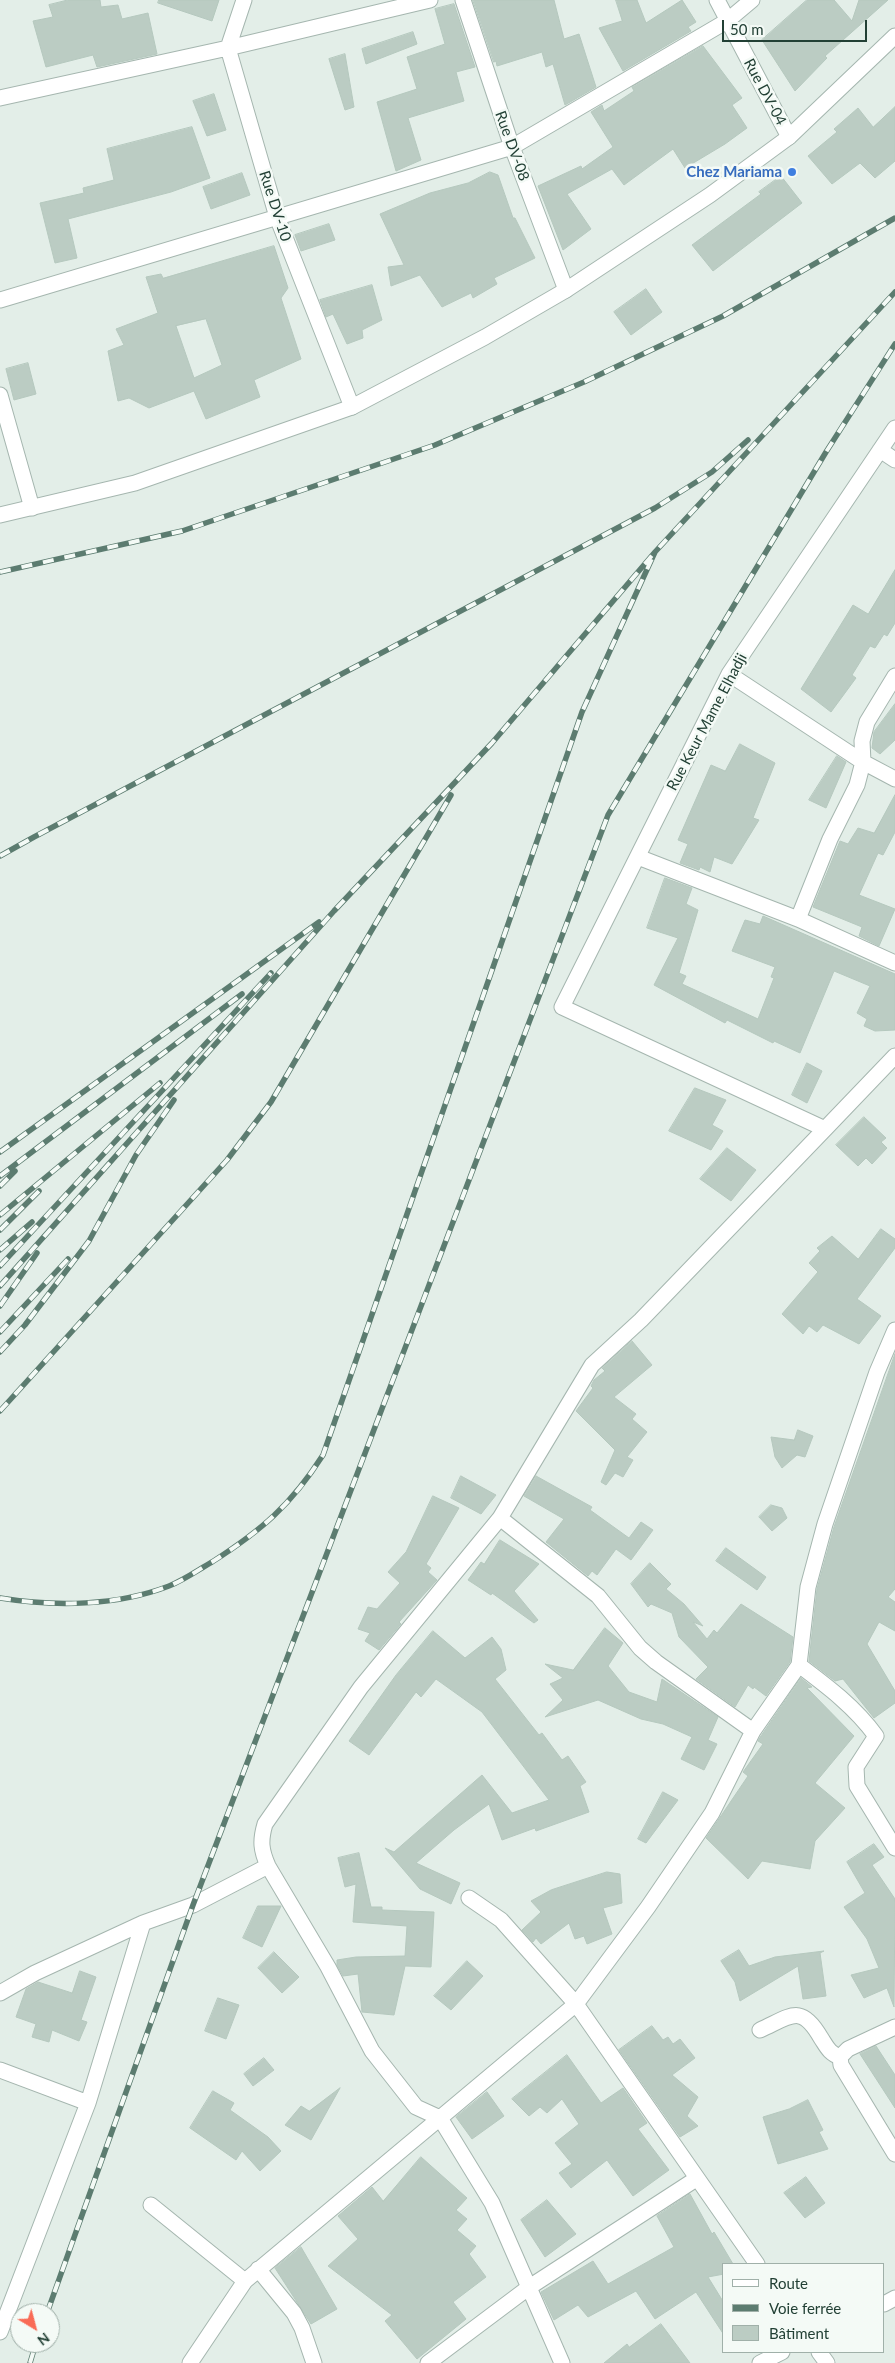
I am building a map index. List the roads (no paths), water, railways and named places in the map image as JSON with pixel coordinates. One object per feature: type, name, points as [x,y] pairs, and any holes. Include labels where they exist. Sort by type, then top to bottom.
[{"type":"street","points":[[228,48],[244,0]]},
{"type":"street","points":[[0,98],[228,48],[430,0]]},
{"type":"street","name":"Rue DV-08","points":[[463,0],[512,147],[566,290]]},
{"type":"street","name":"Rue DV-04","points":[[717,0],[788,137]]},
{"type":"street","points":[[0,300],[512,147],[727,21],[752,0]]},
{"type":"street","points":[[0,515],[136,483],[352,407],[485,337],[566,290],[710,195],[788,137],[895,36]]},
{"type":"street","name":"Rue DV-10","points":[[228,48],[276,218],[352,407]]},
{"type":"street","points":[[0,395],[32,508]]},
{"type":"street","name":"Rue Keur Mame Elhadji","points":[[825,1128],[562,1007],[729,674],[895,428]]},
{"type":"street","points":[[880,450],[895,460]]},
{"type":"street","points":[[729,674],[863,762],[895,779]]},
{"type":"street","points":[[798,919],[830,839],[857,785],[863,762],[862,741],[867,722],[895,676]]},
{"type":"street","points":[[638,857],[798,919],[895,963]]},
{"type":"street","points":[[562,2363],[492,2203],[440,2118],[416,2108],[372,2051],[328,1967],[268,1866],[261,1849],[265,1824],[361,1686],[500,1518],[592,1365],[641,1320],[895,1056]]},
{"type":"street","points":[[190,2363],[244,2281],[576,2004],[632,1930],[712,1813],[753,1731],[799,1664],[808,1587],[825,1524],[876,1372],[895,1330]]},
{"type":"street","points":[[500,1518],[598,1596],[640,1648],[656,1662],[753,1731]]},
{"type":"street","points":[[799,1664],[838,1694],[876,1736],[856,1767],[857,1786],[895,1848]]},
{"type":"street","points":[[0,1993],[35,1974],[143,1923],[193,1905],[268,1866]]},
{"type":"street","points":[[469,1898],[501,1920],[576,2004],[756,2263]]},
{"type":"street","points":[[0,2332],[88,2102],[143,1923]]},
{"type":"street","points":[[760,2030],[788,2017],[801,2015],[809,2019],[827,2049],[840,2056]]},
{"type":"street","points":[[840,2056],[848,2049],[895,2027]]},
{"type":"street","points":[[840,2056],[841,2065],[895,2154]]},
{"type":"street","points":[[0,2070],[88,2102]]},
{"type":"street","points":[[428,2363],[528,2288],[696,2179]]},
{"type":"street","points":[[151,2205],[244,2281]]},
{"type":"street","points":[[258,2269],[294,2313],[302,2328],[314,2363]]},
{"type":"street","points":[[760,2363],[780,2353]]},
{"type":"railway","points":[[0,572],[182,531],[435,445],[584,382],[723,316],[895,218]]},
{"type":"railway","points":[[0,1286],[334,911],[492,743],[655,552],[895,292]]},
{"type":"railway","points":[[51,2303],[193,1905],[608,815],[826,452],[895,344]]},
{"type":"railway","points":[[0,856],[655,508],[712,472],[748,440]]},
{"type":"railway","points":[[0,1598],[42,1603],[86,1603],[128,1598],[175,1584],[212,1562],[261,1527],[287,1502],[323,1455],[582,712],[655,552]]},
{"type":"railway","points":[[0,1411],[227,1160],[271,1102],[451,795]]},
{"type":"railway","points":[[0,1152],[319,922]]},
{"type":"railway","points":[[0,1266],[271,973]]},
{"type":"railway","points":[[0,1176],[242,994]]},
{"type":"railway","points":[[0,1215],[160,1083]]},
{"type":"railway","points":[[0,1352],[25,1325],[89,1241],[136,1155],[174,1100]]},
{"type":"railway","points":[[0,1186],[15,1171]]},
{"type":"railway","points":[[0,1230],[39,1191]]},
{"type":"railway","points":[[0,1250],[32,1222]]},
{"type":"railway","points":[[0,1306],[37,1253]]},
{"type":"railway","points":[[0,1332],[68,1259]]},
{"type":"railway","points":[[30,2363],[33,2353]]},
{"type":"place","name":"Chez Mariama","points":[[792,172]]}]
